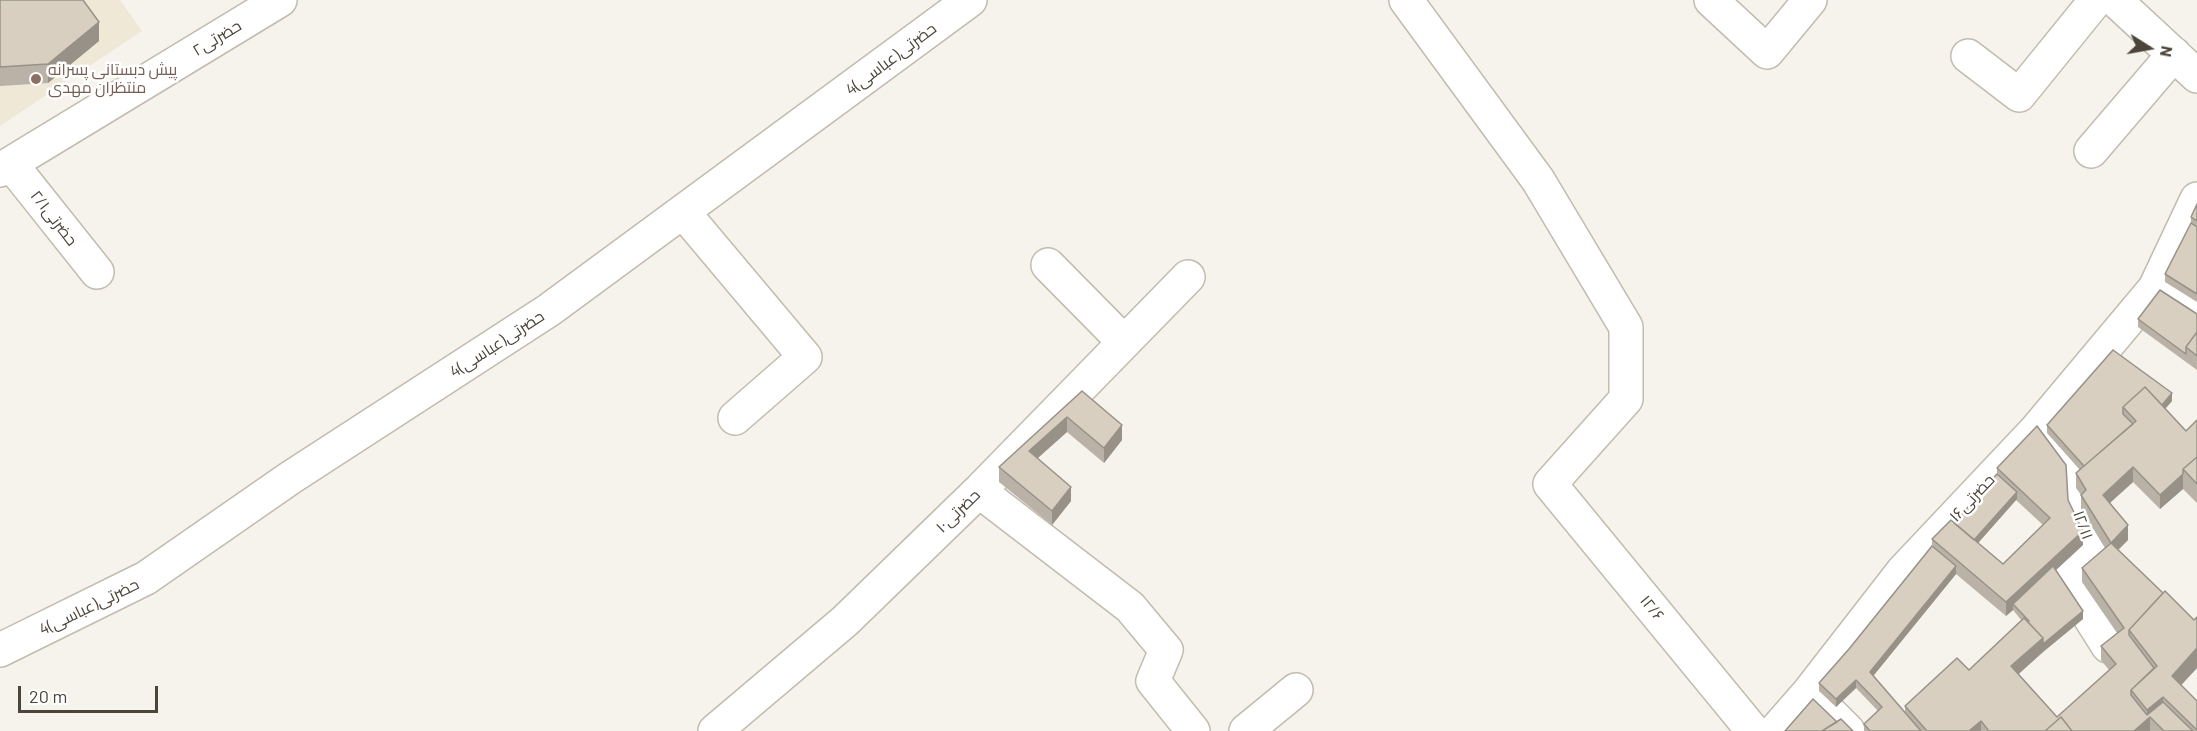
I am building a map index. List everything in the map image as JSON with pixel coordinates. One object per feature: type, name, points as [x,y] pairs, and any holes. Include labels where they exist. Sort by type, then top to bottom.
[{"type":"street","name":"حضرتی۲","points":[[6,167],[280,0]]},
{"type":"street","name":"4حضرتی(عباسی)","points":[[0,650],[146,578],[290,478],[549,310],[684,213],[970,0]]},
{"type":"street","name":"۱۲/۶","points":[[1406,0],[1539,180],[1626,327],[1626,399],[1550,484],[1753,731]]},
{"type":"street","points":[[1711,0],[1767,52],[1810,0]]},
{"type":"street","points":[[1968,56],[2019,95],[2096,0]]},
{"type":"street","points":[[2091,151],[2185,65],[2115,0]]},
{"type":"street","name":"حضرتی۲/۱","points":[[6,167],[96,272]]},
{"type":"street","name":"حضرتی۱۶","points":[[1775,731],[1809,692],[1903,572],[2036,430],[2155,288],[2197,199]]},
{"type":"street","points":[[684,213],[805,357],[735,418]]},
{"type":"street","points":[[1048,265],[1124,342]]},
{"type":"street","name":"حضرتی۱۰","points":[[715,731],[845,621],[979,491],[1188,277]]},
{"type":"street","points":[[2155,288],[2197,314]]},
{"type":"street","name":"۱۲/۱۱","points":[[2036,430],[2073,477],[2076,511],[2093,552],[2067,581],[2108,646]]},
{"type":"street","points":[[979,491],[1130,608],[1166,650],[1153,681],[1193,731]]},
{"type":"street","points":[[1246,731],[1296,690]]},
{"type":"street","points":[[1809,692],[1848,731]]},
{"type":"shaded area","name":"پیش دبستانی پسرانه منتظران مهدی","points":[[0,0],[120,0],[142,31],[0,126]]},
{"type":"building","points":[[0,0],[83,0],[99,22],[48,64],[0,67]]},
{"type":"building","points":[[2197,204],[2197,221],[2191,217]]},
{"type":"building","points":[[2191,223],[2197,227],[2197,294],[2165,274]]},
{"type":"building","points":[[2160,290],[2197,314],[2197,332],[2186,347],[2186,354],[2138,319]]},
{"type":"building","points":[[2197,332],[2197,356],[2186,347]]},
{"type":"building","points":[[2113,350],[2172,393],[2162,405],[2145,387],[2123,407],[2123,414],[2133,424],[2084,466],[2047,425]]},
{"type":"building","points":[[2145,387],[2186,431],[2197,420],[2197,457],[2183,469],[2183,474],[2160,495],[2133,467],[2103,495],[2128,525],[2111,543],[2081,495],[2086,490],[2076,473],[2136,421],[2123,407]]},
{"type":"building","points":[[1082,391],[1122,425],[1104,448],[1067,417],[1029,451],[1071,487],[1052,511],[999,467]]},
{"type":"building","points":[[2037,426],[2066,465],[2068,500],[2083,531],[2006,602],[1932,539],[1951,520],[2003,564],[2050,518],[1997,468]]},
{"type":"building","points":[[2197,457],[2197,484],[2183,469]]},
{"type":"building","points":[[1997,474],[2017,492],[1974,540],[1954,523]]},
{"type":"building","points":[[2111,543],[2163,593],[2129,630],[2129,635],[2154,668],[2131,690],[2131,695],[2147,715],[2163,702],[2193,731],[2164,731],[2150,717],[2134,731],[2072,731],[2061,717],[2045,731],[1989,731],[1981,721],[1969,731],[1927,731],[1905,706],[1957,658],[1969,670],[2024,618],[2043,638],[2011,666],[2057,717],[2116,664],[2101,646],[2124,628],[2082,568]]},
{"type":"building","points":[[1932,546],[1956,566],[1870,672],[1921,731],[1870,731],[1864,724],[1882,707],[1856,680],[1836,699],[1819,683]]},
{"type":"building","points":[[2053,566],[2083,611],[2043,644],[2043,638],[2013,604]]},
{"type":"building","points":[[2165,591],[2194,620],[2197,617],[2197,648],[2172,676],[2197,701],[2197,730],[2163,697],[2147,710],[2131,690],[2157,666],[2129,630]]},
{"type":"building","points":[[1813,699],[1837,722],[1822,731],[1785,731]]},
{"type":"building","points":[[2061,717],[2072,731],[2045,731]]},
{"type":"building","points":[[1841,719],[1853,731],[1822,731]]},
{"type":"place","name":"پیش دبستانی پسرانه منتظران مهدی","points":[[36,79]]}]
